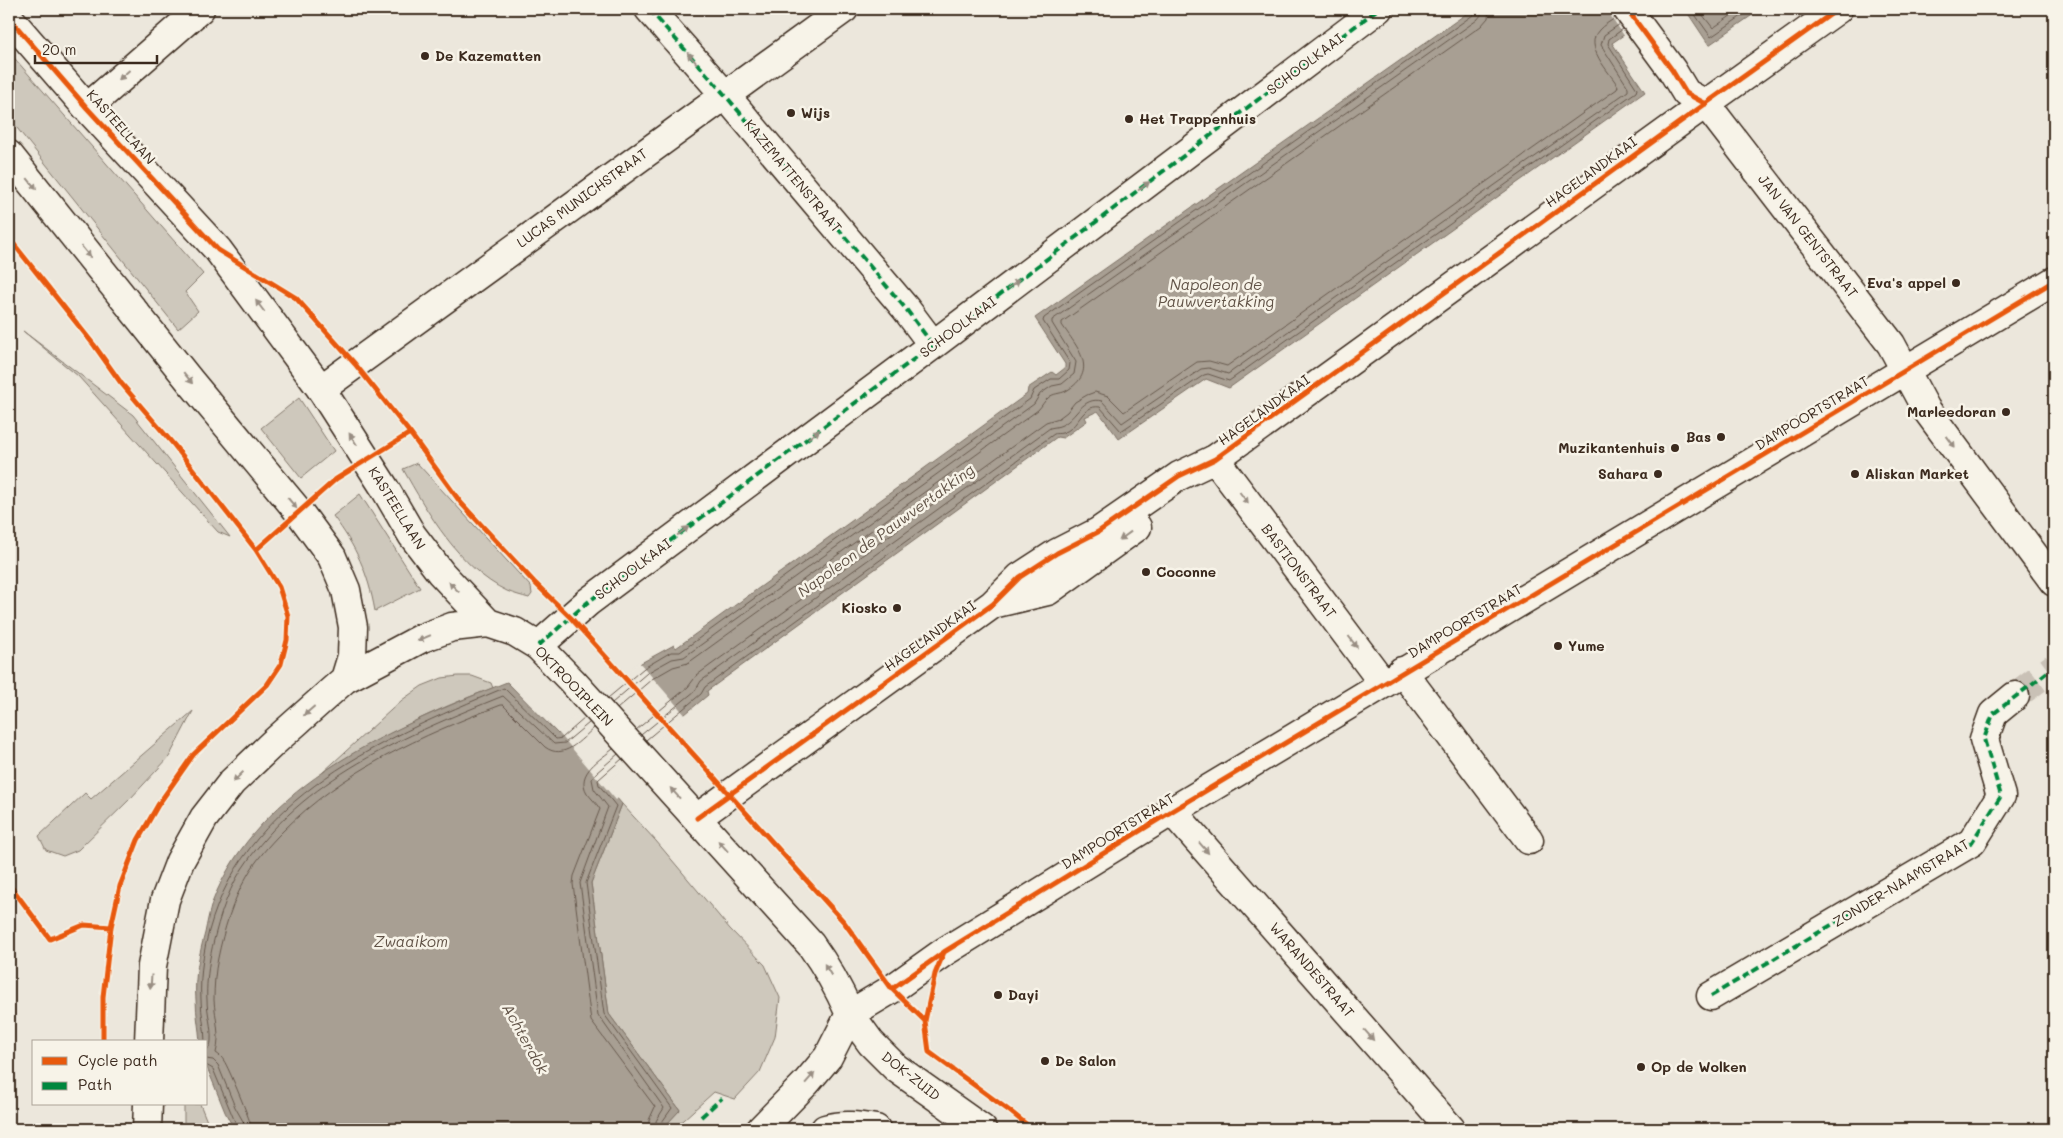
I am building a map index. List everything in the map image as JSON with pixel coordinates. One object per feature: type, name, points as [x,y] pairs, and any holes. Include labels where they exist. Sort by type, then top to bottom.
[{"type":"street","points":[[87,108],[200,9]]},
{"type":"street","name":"KAZEMATTENSTRAAT","points":[[649,9],[725,95],[906,309],[934,345]]},
{"type":"street","name":"LUCAS MUNICHSTRAAT","points":[[321,389],[844,9]]},
{"type":"street","name":"SCHOOLKAAI","points":[[538,646],[588,602],[934,345],[1378,9]]},
{"type":"street","points":[[1628,9],[1672,70],[1686,93],[1706,104]]},
{"type":"street","name":"HAGELANDKAAI","points":[[697,818],[993,604],[1020,578],[1057,553],[1098,532],[1178,476],[1215,459],[1838,9]]},
{"type":"street","name":"KASTEELLAAN","points":[[9,18],[87,108],[218,250],[321,389],[384,487],[412,535],[441,574],[488,623]]},
{"type":"street","name":"JAN VAN GENTSTRAAT","points":[[1706,104],[1891,344],[1906,371]]},
{"type":"street","points":[[9,155],[190,381],[300,512],[332,557],[346,590],[353,627],[352,656],[345,680]]},
{"type":"street","name":"DAMPOORTSTRAAT","points":[[850,1014],[944,952],[1172,811],[2054,281]]},
{"type":"street","points":[[1906,371],[1926,409],[2054,582]]},
{"type":"street","name":"BASTIONSTRAAT","points":[[1215,459],[1393,677]]},
{"type":"street","name":"OKTROOIPLEIN","points":[[149,1040],[150,992],[154,950],[165,900],[180,861],[204,818],[232,782],[345,680],[422,638],[452,627],[488,623],[515,632],[538,646],[572,681],[811,945],[827,967],[850,1014]]},
{"type":"street","name":"DAMPOORTSTRAAT","points":[[1393,677],[1529,840]]},
{"type":"street","name":"ZONDER-NAAMSTRAAT","points":[[1711,996],[1972,842],[2001,796],[1984,739],[1993,714],[2015,696]]},
{"type":"street","name":"WARANDESTRAAT","points":[[1172,811],[1452,1129]]},
{"type":"street","points":[[761,1129],[806,1083],[828,1057],[850,1014]]},
{"type":"street","name":"DOK-ZUID","points":[[850,1014],[870,1044],[896,1068],[982,1129]]},
{"type":"street","points":[[147,1129],[148,1106]]},
{"type":"street","points":[[825,1129],[860,1126],[876,1129]]},
{"type":"shaded area","points":[[9,52],[203,274],[185,292],[198,311],[178,329],[9,118]]},
{"type":"shaded area","points":[[23,331],[133,415],[230,537],[218,532],[78,376]]},
{"type":"shaded area","points":[[299,398],[334,451],[301,478],[261,428]]},
{"type":"shaded area","points":[[417,463],[531,587],[532,594],[529,598],[507,591],[490,581],[474,569],[446,538],[403,469]]},
{"type":"shaded area","points":[[360,494],[420,588],[375,611],[369,584],[355,549],[333,516]]},
{"type":"shaded area","points":[[472,676],[491,683],[493,688],[405,726],[363,748],[322,773],[402,700],[422,686],[442,678]]},
{"type":"shaded area","points":[[193,711],[169,757],[78,850],[63,856],[46,850],[39,836],[85,793],[91,799]]},
{"type":"shaded area","points":[[622,804],[656,841],[730,929],[765,965],[780,998],[775,1037],[760,1072],[735,1099],[714,1092],[673,1129],[666,1124],[680,1110],[609,1014],[591,883]]},
{"type":"shaded area","points":[[184,1106],[201,1106],[210,1129],[184,1129]]},
{"type":"water","points":[[1473,9],[1662,9],[1612,43],[1645,92],[1229,388],[1206,379],[1119,439],[1098,411],[1085,417],[1087,421],[1063,438],[1057,437],[707,691],[708,695],[603,782],[622,804],[591,883],[609,1014],[680,1110],[667,1124],[672,1129],[234,1129],[208,1070],[208,1040],[200,1040],[196,1010],[196,975],[212,903],[233,861],[262,824],[297,792],[336,764],[377,740],[421,718],[507,682],[558,734],[641,663],[674,645],[676,648],[1027,394],[1028,388],[1052,372],[1056,375],[1065,368],[1065,364],[1035,318]]},
{"type":"water","points":[[1685,9],[1761,9],[1709,45]]},
{"type":"pier","points":[[1606,9],[1665,9],[1625,37]]},
{"type":"pier","points":[[639,662],[686,716],[606,782],[619,797],[616,800],[546,718],[558,731]]},
{"type":"tunnel","points":[[2015,696],[2054,667]]},
{"type":"marked path","points":[[649,9],[725,95],[906,309],[933,345]]},
{"type":"marked path","points":[[538,646],[588,602],[933,345],[1378,9]]},
{"type":"marked path","points":[[1711,996],[1972,842],[2001,796],[1984,739],[1993,714],[2054,667]]},
{"type":"marked path","points":[[701,1117],[722,1098]]},
{"type":"cycle path","points":[[1627,9],[1672,70],[1686,93],[1706,104]]},
{"type":"cycle path","points":[[697,818],[993,604],[1020,577],[1057,553],[1098,532],[1179,476],[1215,459],[1838,9]]},
{"type":"cycle path","points":[[9,18],[87,108],[218,250],[296,298],[355,364],[410,433],[461,503],[534,582],[571,618],[844,922],[892,989],[925,1021],[929,1052],[1032,1129]]},
{"type":"cycle path","points":[[9,238],[94,345],[121,383],[174,445],[256,550],[279,587],[288,616],[287,640],[281,664],[267,685],[193,755],[158,805],[138,840],[120,886],[111,927],[103,997],[103,1040]]},
{"type":"cycle path","points":[[892,989],[944,952],[1172,811],[2054,281]]},
{"type":"cycle path","points":[[256,550],[336,479],[410,433]]},
{"type":"cycle path","points":[[9,884],[50,939],[84,925],[111,927]]},
{"type":"cycle path","points":[[925,1021],[935,974],[944,952]]},
{"type":"place","name":"De Kazematten","points":[[425,56]]},
{"type":"place","name":"Wijs","points":[[791,113]]},
{"type":"place","name":"Het Trappenhuis","points":[[1129,119]]},
{"type":"place","name":"Eva's appel","points":[[1956,283]]},
{"type":"place","name":"Marleedoran","points":[[2006,412]]},
{"type":"place","name":"Bas","points":[[1721,437]]},
{"type":"place","name":"Muzikantenhuis","points":[[1675,448]]},
{"type":"place","name":"Sahara","points":[[1658,474]]},
{"type":"place","name":"Aliskan Market","points":[[1855,474]]},
{"type":"place","name":"Coconne","points":[[1146,572]]},
{"type":"place","name":"Kiosko","points":[[897,608]]},
{"type":"place","name":"Yume","points":[[1558,646]]},
{"type":"place","name":"Dayi","points":[[998,995]]},
{"type":"place","name":"De Salon","points":[[1045,1061]]},
{"type":"place","name":"Op de Wolken","points":[[1641,1067]]},
{"type":"water label","name":"Napoleon de Pauwvertakking","points":[[1216,294]]},
{"type":"water label","name":"Napoleon de Pauwvertakking","points":[[886,531]]},
{"type":"water label","name":"Zwaaikom","points":[[411,942]]},
{"type":"water label","name":"Achterdok","points":[[525,1039]]}]
